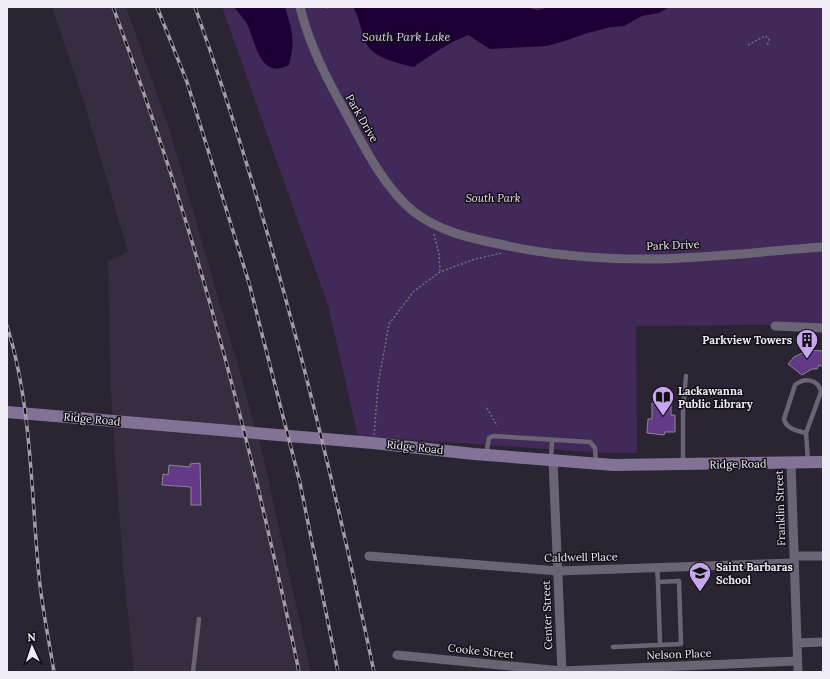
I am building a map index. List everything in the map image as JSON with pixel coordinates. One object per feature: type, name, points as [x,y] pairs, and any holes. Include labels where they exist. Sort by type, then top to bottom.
[{"type":"main road","name":"Ridge Road","points":[[10,412],[373,443],[486,455],[596,464],[683,465],[823,462]]},
{"type":"street","name":"Park Drive","points":[[300,7],[304,23],[330,86],[382,176],[397,196],[414,212],[430,222],[456,234],[523,250],[595,257],[671,258],[823,247]]},
{"type":"street","points":[[775,326],[823,328]]},
{"type":"street","name":"Center Street","points":[[552,460],[562,672]]},
{"type":"street","name":"Franklin Street","points":[[791,463],[798,672]]},
{"type":"street","name":"Caldwell Place","points":[[369,556],[558,571],[657,568],[823,556]]},
{"type":"street","points":[[797,643],[823,642]]},
{"type":"street","name":"Cooke Street","points":[[397,655],[562,672]]},
{"type":"street","name":"Nelson Place","points":[[562,672],[797,661]]},
{"type":"lane","points":[[683,465],[683,409],[686,376]]},
{"type":"lane","points":[[806,434],[788,427],[785,424],[784,419],[795,385],[803,380],[816,383],[820,387],[821,392],[806,434],[808,463]]},
{"type":"lane","points":[[486,455],[489,438],[493,436],[590,442],[595,448],[596,464]]},
{"type":"lane","points":[[552,440],[552,460]]},
{"type":"lane","points":[[657,568],[660,645]]},
{"type":"lane","points":[[613,647],[681,644],[679,581],[658,582]]},
{"type":"lane","points":[[192,672],[199,619]]},
{"type":"path","points":[[748,45],[765,36],[769,39],[768,46]]},
{"type":"path","points":[[430,222],[439,254],[440,272]]},
{"type":"path","points":[[373,443],[378,385],[389,324],[414,291],[440,272],[472,260],[502,253]]},
{"type":"path","points":[[486,408],[497,426]]},
{"type":"shaded area","points":[[52,7],[126,7],[169,128],[244,387],[263,456],[311,672],[134,672],[123,566],[111,395],[108,261],[128,252],[85,105]]},
{"type":"green space","name":"South Park","points":[[222,7],[823,7],[823,324],[636,326],[637,453],[605,453],[358,436],[328,305]]},
{"type":"water","points":[[234,7],[285,7],[290,23],[293,41],[289,65],[279,69],[271,68],[265,63],[260,57],[246,22]]},
{"type":"water","name":"South Park Lake","points":[[353,7],[526,7],[537,10],[551,7],[669,7],[659,13],[642,16],[624,26],[611,27],[584,34],[547,46],[490,49],[468,35],[440,49],[414,67],[388,60],[370,50]]},
{"type":"building","name":"Parkview Towers","points":[[809,350],[823,351],[823,367],[819,365],[817,369],[812,369],[802,375],[788,364],[794,357]]},
{"type":"building","name":"Lackawanna Public Library","points":[[652,403],[671,403],[671,415],[675,415],[675,432],[665,432],[664,435],[647,433],[648,419],[652,419]]},
{"type":"building","points":[[200,463],[201,505],[191,505],[191,487],[162,485],[163,474],[168,475],[169,465],[190,467],[190,464]]},
{"type":"railway","points":[[113,7],[172,176],[212,311],[259,492],[299,672]]},
{"type":"railway","points":[[157,7],[187,82],[249,283],[300,483],[338,672]]},
{"type":"railway","points":[[195,7],[249,171],[296,336],[337,504],[374,672]]},
{"type":"railway","points":[[7,326],[15,356],[26,418],[40,588],[54,672]]},
{"type":"place","name":"Parkview Towers","points":[[807,360]]},
{"type":"place","name":"Lackawanna Public Library","points":[[663,416]]},
{"type":"place","name":"Saint Barbaras School","points":[[700,592]]}]
